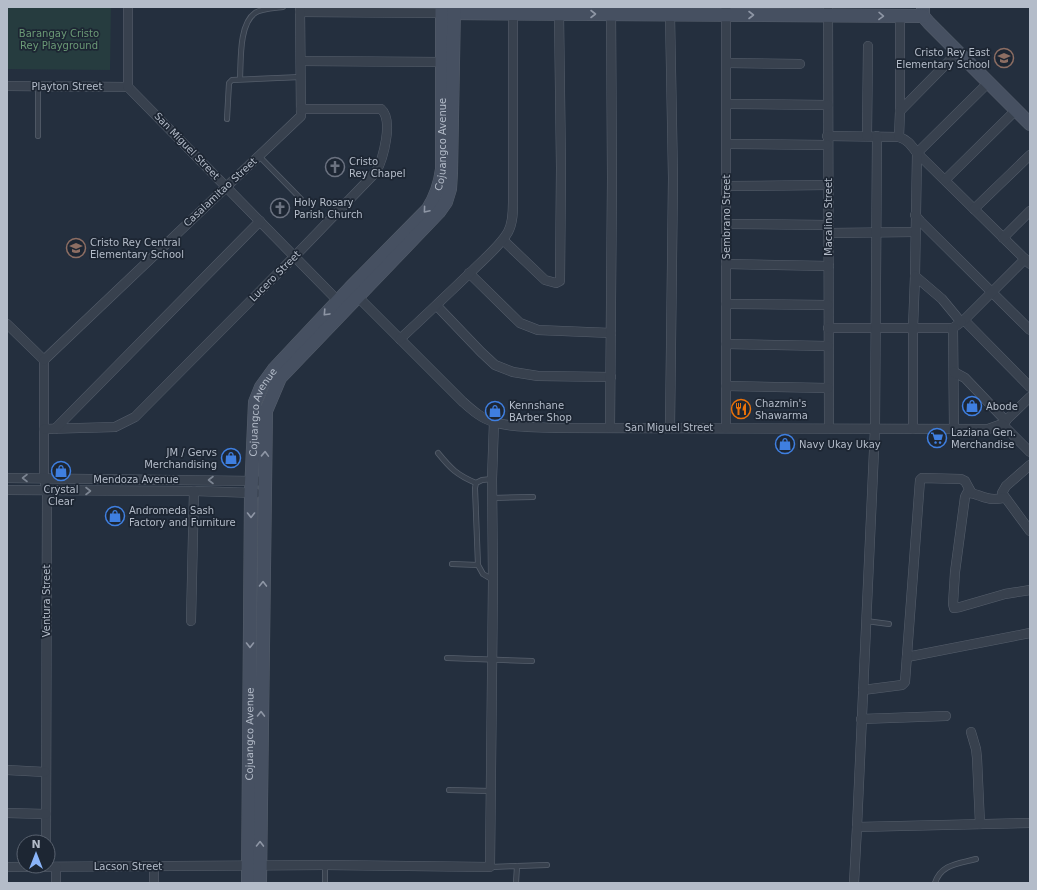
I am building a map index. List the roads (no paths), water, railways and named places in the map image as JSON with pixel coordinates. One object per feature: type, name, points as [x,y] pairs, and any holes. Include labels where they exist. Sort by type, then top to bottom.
[{"type":"main road","points":[[448,10],[513,10],[559,14],[610,11],[670,15],[726,11],[828,11],[900,16],[923,12],[958,52],[1016,110],[1029,120]]},
{"type":"main road","name":"Cojuangco Avenue","points":[[248,883],[254,866],[258,487],[266,411],[280,378],[342,305],[423,214],[435,198],[440,185],[442,170],[442,62],[448,10]]},
{"type":"main road","name":"Cojuangco Avenue","points":[[354,292],[439,212],[446,202],[450,189],[452,173],[448,10]]},
{"type":"main road","name":"Cojuangco Avenue","points":[[254,866],[260,883]]},
{"type":"street","points":[[128,7],[128,87]]},
{"type":"street","points":[[301,109],[300,10],[448,10]]},
{"type":"street","points":[[400,339],[437,306],[503,240],[509,230],[512,220],[513,202],[513,10]]},
{"type":"street","points":[[610,11],[612,178],[610,427]]},
{"type":"street","name":"Sembrano Street","points":[[726,11],[726,428]]},
{"type":"street","name":"Macalino Street","points":[[828,11],[827,146],[829,229],[829,428]]},
{"type":"street","points":[[503,240],[545,280],[556,283],[560,281],[561,168],[559,14]]},
{"type":"street","points":[[670,15],[673,178],[670,428]]},
{"type":"street","points":[[899,137],[900,16]]},
{"type":"street","points":[[854,883],[875,428],[874,329],[876,233],[868,46]]},
{"type":"street","points":[[900,110],[958,52]]},
{"type":"street","points":[[301,61],[442,62]]},
{"type":"street","points":[[726,63],[800,64]]},
{"type":"street","points":[[914,429],[913,328],[917,152],[988,82]]},
{"type":"street","name":"Playton Street","points":[[7,86],[128,87]]},
{"type":"street","name":"San Miguel Street","points":[[128,87],[342,305]]},
{"type":"street","points":[[726,104],[828,105]]},
{"type":"street","name":"Casalamitao Street","points":[[44,360],[301,116],[301,109]]},
{"type":"street","name":"Lucero Street","points":[[44,429],[115,427],[135,417],[376,172],[383,156],[386,140],[386,118],[381,109],[301,109]]},
{"type":"street","points":[[945,180],[1016,110]]},
{"type":"street","points":[[827,136],[899,137],[906,140],[1027,262],[992,292],[963,321],[953,328],[828,328]]},
{"type":"street","points":[[726,144],[827,146]]},
{"type":"street","points":[[974,209],[1030,156]]},
{"type":"street","points":[[726,186],[828,185]]},
{"type":"street","points":[[1003,238],[1030,211]]},
{"type":"street","points":[[915,215],[1030,330]]},
{"type":"street","points":[[55,429],[260,220]]},
{"type":"street","points":[[726,224],[876,233],[915,232]]},
{"type":"street","points":[[726,264],[829,266]]},
{"type":"street","points":[[470,273],[520,323],[538,330],[611,333]]},
{"type":"street","points":[[914,276],[942,299],[1030,388]]},
{"type":"street","name":"San Miguel Street","points":[[354,292],[463,402],[477,413],[494,422],[509,425],[557,428],[875,428],[988,430],[1004,423],[1030,399]]},
{"type":"street","points":[[726,304],[828,306]]},
{"type":"street","points":[[437,306],[495,365],[513,372],[538,376],[610,377]]},
{"type":"street","points":[[7,324],[44,360]]},
{"type":"street","points":[[953,328],[954,429]]},
{"type":"street","points":[[726,344],[828,346]]},
{"type":"street","name":"Ventura Street","points":[[44,360],[44,478],[47,491],[46,834]]},
{"type":"street","points":[[954,372],[965,378],[1030,452]]},
{"type":"street","points":[[726,386],[828,388]]},
{"type":"street","points":[[490,866],[493,580],[492,479],[494,422]]},
{"type":"street","points":[[1030,465],[1003,490],[1002,493],[1004,498],[1030,531]]},
{"type":"street","points":[[863,690],[902,685],[905,682],[920,480],[925,477],[961,479],[965,481],[971,492],[987,498],[1004,498]]},
{"type":"street","name":"Mendoza Avenue","points":[[7,478],[44,478],[258,487]]},
{"type":"street","name":"Mendoza Avenue","points":[[7,490],[194,491],[258,487]]},
{"type":"street","points":[[191,621],[194,491]]},
{"type":"street","points":[[971,492],[967,493],[965,497],[959,536],[952,604],[954,608],[1005,594],[1030,590]]},
{"type":"street","points":[[907,657],[1030,633]]},
{"type":"street","points":[[861,719],[946,716]]},
{"type":"street","points":[[971,732],[977,758],[980,824]]},
{"type":"street","points":[[7,770],[45,772]]},
{"type":"street","points":[[7,814],[46,814]]},
{"type":"street","points":[[857,827],[1030,824]]},
{"type":"street","name":"Lacson Street","points":[[56,866],[490,866]]},
{"type":"street","points":[[154,866],[154,883]]},
{"type":"lane","points":[[240,78],[243,31],[249,19],[256,12],[283,7]]},
{"type":"lane","points":[[227,119],[229,83],[232,80],[240,78],[301,77]]},
{"type":"lane","points":[[38,86],[38,136]]},
{"type":"lane","points":[[259,156],[301,199]]},
{"type":"lane","points":[[438,453],[452,469],[464,478],[476,483],[482,480],[492,479]]},
{"type":"lane","points":[[476,483],[478,565],[483,574],[493,580]]},
{"type":"lane","points":[[492,498],[533,497]]},
{"type":"lane","points":[[452,564],[478,565]]},
{"type":"lane","points":[[866,621],[889,624]]},
{"type":"lane","points":[[447,658],[532,661]]},
{"type":"lane","points":[[449,790],[490,791]]},
{"type":"lane","points":[[935,883],[938,874],[946,867],[976,859]]},
{"type":"lane","points":[[490,866],[547,865]]},
{"type":"lane","points":[[325,866],[325,883]]},
{"type":"lane","points":[[516,883],[517,866]]},
{"type":"place","name":"Cristo Rey East Elementary School","points":[[1004,58]]},
{"type":"place","name":"Cristo Rey Chapel","points":[[335,167]]},
{"type":"place","name":"Holy Rosary Parish Church","points":[[280,208]]},
{"type":"place","name":"Cristo Rey Central Elementary School","points":[[76,248]]},
{"type":"place","name":"Abode","points":[[972,406]]},
{"type":"place","name":"Chazmin's Shawarma","points":[[741,409]]},
{"type":"place","name":"Kennshane BArber Shop","points":[[495,411]]},
{"type":"place","name":"Laziana Gen. Merchandise","points":[[937,438]]},
{"type":"place","name":"Navy Ukay Ukay","points":[[785,444]]},
{"type":"place","name":"JM / Gervs Merchandising","points":[[231,458]]},
{"type":"place","name":"Crystal Clear","points":[[61,471]]},
{"type":"place","name":"Andromeda Sash Factory and Furniture","points":[[115,516]]},
{"type":"park label","name":"Barangay Cristo Rey Playground","points":[[59,38]]}]
